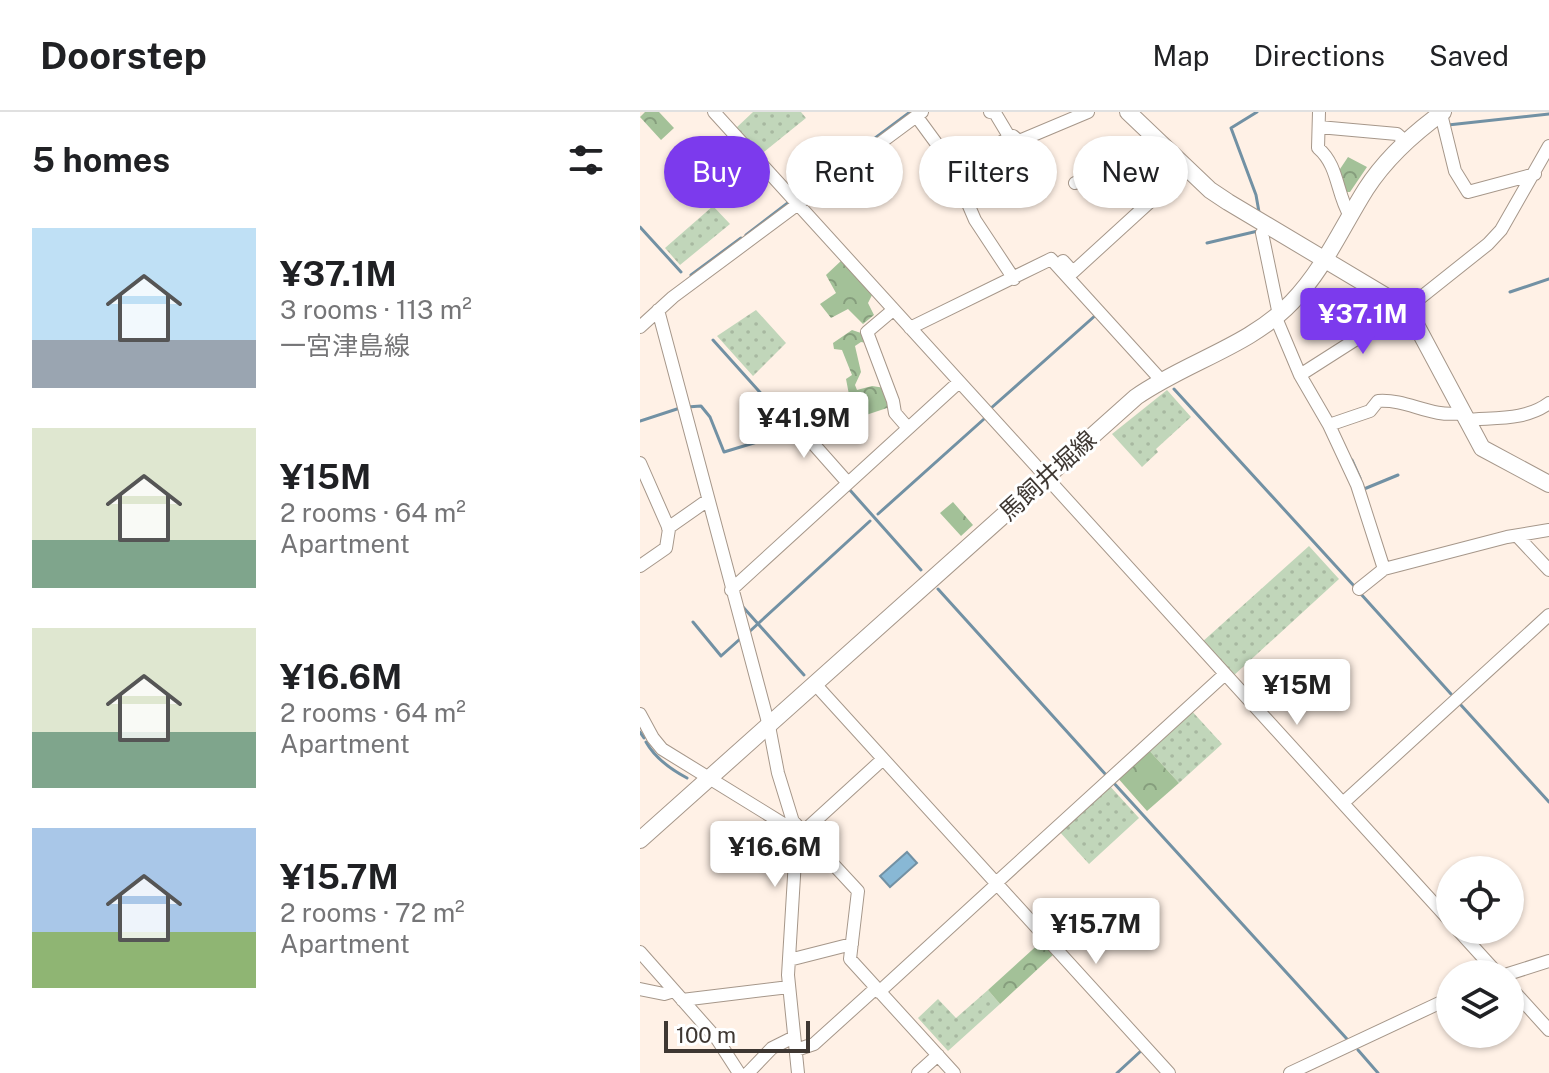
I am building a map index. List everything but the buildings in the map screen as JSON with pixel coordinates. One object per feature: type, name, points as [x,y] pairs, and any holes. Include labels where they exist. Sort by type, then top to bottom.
[{"type":"main road","points":[[1128,112],[1153,136]]},
{"type":"main road","name":"馬飼井堀線","points":[[640,840],[1136,397],[1161,380],[1254,332],[1277,316],[1309,284],[1367,187],[1406,142],[1442,113]]},
{"type":"main road","points":[[1188,169],[1219,196],[1402,307],[1482,448],[1549,484]]},
{"type":"street","points":[[714,112],[786,193]]},
{"type":"street","points":[[990,112],[995,113],[1009,136]]},
{"type":"street","points":[[1031,136],[1088,112]]},
{"type":"street","points":[[1319,112],[1318,148],[1330,158],[1343,205],[1350,216]]},
{"type":"street","points":[[1442,113],[1455,171],[1468,192],[1540,171]]},
{"type":"street","points":[[890,136],[919,114],[932,136]]},
{"type":"street","points":[[1319,127],[1397,134],[1406,142]]},
{"type":"street","points":[[1300,375],[1369,331],[1488,244],[1501,230],[1540,171],[1549,146]]},
{"type":"street","points":[[640,327],[793,208]]},
{"type":"street","points":[[800,208],[1436,906]]},
{"type":"street","points":[[970,208],[1014,279]]},
{"type":"street","points":[[910,328],[1058,256],[1073,272],[1143,208]]},
{"type":"street","points":[[1269,227],[1262,233],[1277,316],[1300,375],[1329,425],[1357,485],[1384,569]]},
{"type":"street","points":[[1051,259],[1161,380]]},
{"type":"street","points":[[658,310],[769,726],[778,773],[797,828],[789,987],[798,1073]]},
{"type":"street","points":[[893,310],[867,332],[895,413],[908,428]]},
{"type":"street","points":[[731,590],[959,382]]},
{"type":"street","points":[[1329,425],[1370,411],[1378,401],[1395,400],[1427,412],[1463,417],[1514,417],[1539,410],[1549,403]]},
{"type":"street","points":[[786,413],[848,483]]},
{"type":"street","points":[[640,463],[668,528],[666,548],[640,566]]},
{"type":"street","points":[[668,528],[708,500]]},
{"type":"street","points":[[1359,589],[1384,569],[1507,537],[1549,530]]},
{"type":"street","points":[[1518,537],[1549,570]]},
{"type":"street","points":[[1343,803],[1549,615]]},
{"type":"street","points":[[748,1073],[772,1048],[814,1044],[878,990],[1225,674]]},
{"type":"street","points":[[815,684],[1169,1073]]},
{"type":"street","points":[[640,714],[662,749],[708,780],[797,828],[858,891],[850,959],[954,1073]]},
{"type":"street","points":[[797,828],[883,759]]},
{"type":"street","points":[[789,960],[852,944]]},
{"type":"street","points":[[1471,944],[1485,960]]},
{"type":"street","points":[[640,952],[717,1039],[739,1073]]},
{"type":"street","points":[[1524,969],[1549,961]]},
{"type":"street","points":[[640,989],[678,995],[789,987]]},
{"type":"street","points":[[1524,1003],[1549,1030]]},
{"type":"street","points":[[1290,1073],[1436,1005]]},
{"type":"street","points":[[918,1073],[938,1055]]},
{"type":"green space","points":[[645,112],[659,112],[674,128],[661,140],[640,117]]},
{"type":"green space","points":[[753,112],[801,112],[806,118],[770,147],[770,136],[741,136],[735,129]]},
{"type":"green space","points":[[1348,157],[1367,167],[1350,192],[1342,192],[1338,172]]},
{"type":"green space","points":[[711,208],[715,208],[730,224],[680,265],[665,248]]},
{"type":"green space","points":[[843,259],[873,293],[868,303],[874,315],[863,324],[848,309],[831,318],[820,304],[836,293],[826,275]]},
{"type":"green space","points":[[756,310],[786,343],[753,376],[717,336]]},
{"type":"green space","points":[[852,330],[861,333],[867,343],[861,342],[855,346],[861,372],[855,385],[857,390],[872,386],[885,388],[890,404],[887,408],[860,417],[855,405],[851,405],[846,379],[852,375],[842,350],[834,349],[833,343]]},
{"type":"green space","points":[[1167,390],[1191,417],[1156,449],[1158,452],[1142,467],[1112,434]]},
{"type":"green space","points":[[953,502],[973,525],[961,536],[940,513]]},
{"type":"green space","points":[[1309,546],[1339,579],[1232,677],[1201,643]]},
{"type":"green space","points":[[1190,709],[1222,744],[1179,783],[1147,748]]},
{"type":"green space","points":[[1147,748],[1179,783],[1147,811],[1116,776]]},
{"type":"green space","points":[[1108,784],[1139,818],[1089,864],[1058,830]]},
{"type":"green space","points":[[1042,941],[1054,954],[1000,1004],[988,990]]},
{"type":"green space","points":[[988,990],[1000,1004],[948,1051],[918,1018],[938,999],[956,1018]]},
{"type":"water","points":[[907,852],[917,863],[890,887],[880,876]]},
{"type":"waterway","points":[[878,136],[910,112]]},
{"type":"waterway","points":[[1257,112],[1231,128],[1256,195],[1259,212]]},
{"type":"waterway","points":[[1448,125],[1549,114]]},
{"type":"waterway","points":[[746,235],[786,204]]},
{"type":"waterway","points":[[640,227],[681,272]]},
{"type":"waterway","points":[[1207,243],[1258,231]]},
{"type":"waterway","points":[[691,275],[741,238]]},
{"type":"waterway","points":[[1510,292],[1549,279]]},
{"type":"waterway","points":[[990,409],[1097,314]]},
{"type":"waterway","points":[[713,340],[783,418]]},
{"type":"waterway","points":[[1174,389],[1355,587]]},
{"type":"waterway","points":[[687,407],[701,406],[710,417],[724,452],[767,439],[786,439]]},
{"type":"waterway","points":[[640,421],[680,408]]},
{"type":"waterway","points":[[878,514],[984,419]]},
{"type":"waterway","points":[[1352,460],[1360,478]]},
{"type":"waterway","points":[[1364,489],[1398,475]]},
{"type":"waterway","points":[[849,489],[921,570]]},
{"type":"waterway","points":[[749,632],[870,521]]},
{"type":"waterway","points":[[938,589],[1107,776]]},
{"type":"waterway","points":[[1360,593],[1451,694]]},
{"type":"waterway","points":[[743,607],[804,675]]},
{"type":"waterway","points":[[693,622],[721,656],[740,639]]},
{"type":"waterway","points":[[1460,704],[1549,802]]},
{"type":"waterway","points":[[640,732],[644,738]]},
{"type":"waterway","points":[[646,742],[664,763],[687,778]]},
{"type":"waterway","points":[[1112,781],[1347,1039]]},
{"type":"waterway","points":[[1117,1073],[1142,1050]]},
{"type":"waterway","points":[[1358,1050],[1378,1073]]}]
